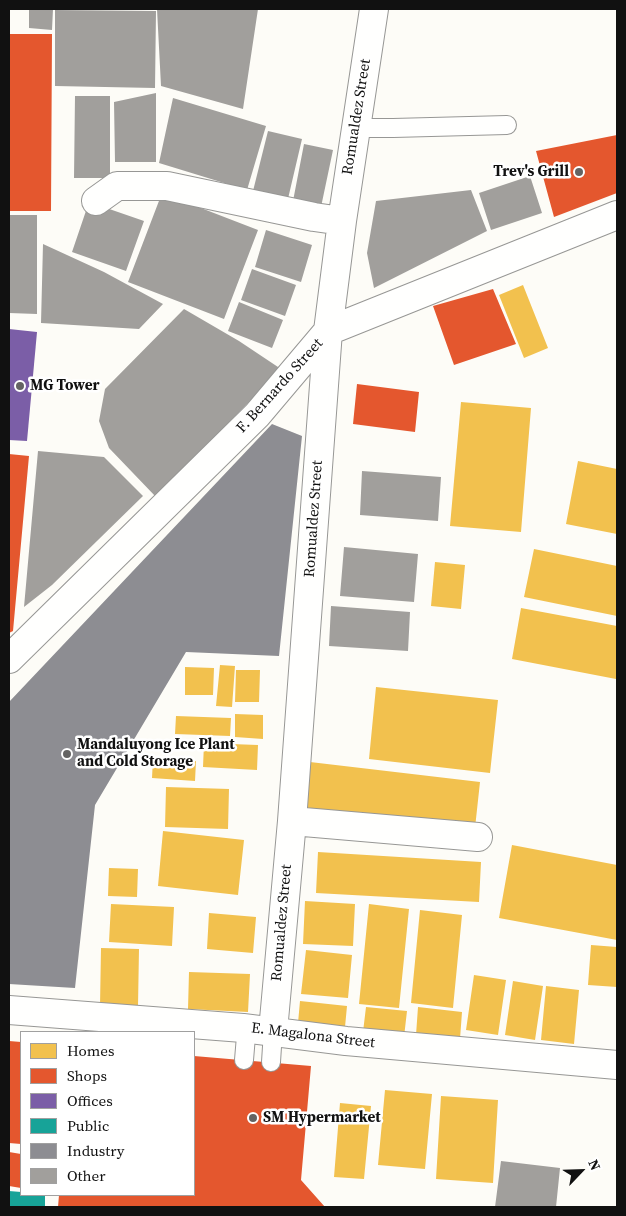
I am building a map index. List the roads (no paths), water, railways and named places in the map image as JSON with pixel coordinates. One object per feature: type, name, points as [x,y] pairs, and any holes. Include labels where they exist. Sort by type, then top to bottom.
[{"type":"street","name":"Romualdez Street","points":[[273,1032],[292,821],[328,332],[342,220],[374,9]]},
{"type":"street","points":[[96,201],[117,186],[167,186],[314,217],[342,220]]},
{"type":"street","name":"F. Bernardo Street","points":[[9,659],[257,415],[328,332],[617,215]]},
{"type":"street","points":[[292,821],[478,838]]},
{"type":"street","name":"E. Magalona Street","points":[[9,1010],[242,1028],[346,1041],[617,1065]]},
{"type":"lane","points":[[356,128],[507,125]]},
{"type":"lane","points":[[242,1028],[246,1036],[244,1060]]},
{"type":"lane","points":[[271,1062],[273,1032]]},
{"type":"place","name":"Trev's Grill","points":[[579,172]]},
{"type":"place","name":"MG Tower","points":[[20,386]]},
{"type":"place","name":"Mandaluyong Ice Plant and Cold Storage","points":[[67,754]]},
{"type":"place","name":"SM Hypermarket","points":[[253,1118]]}]
